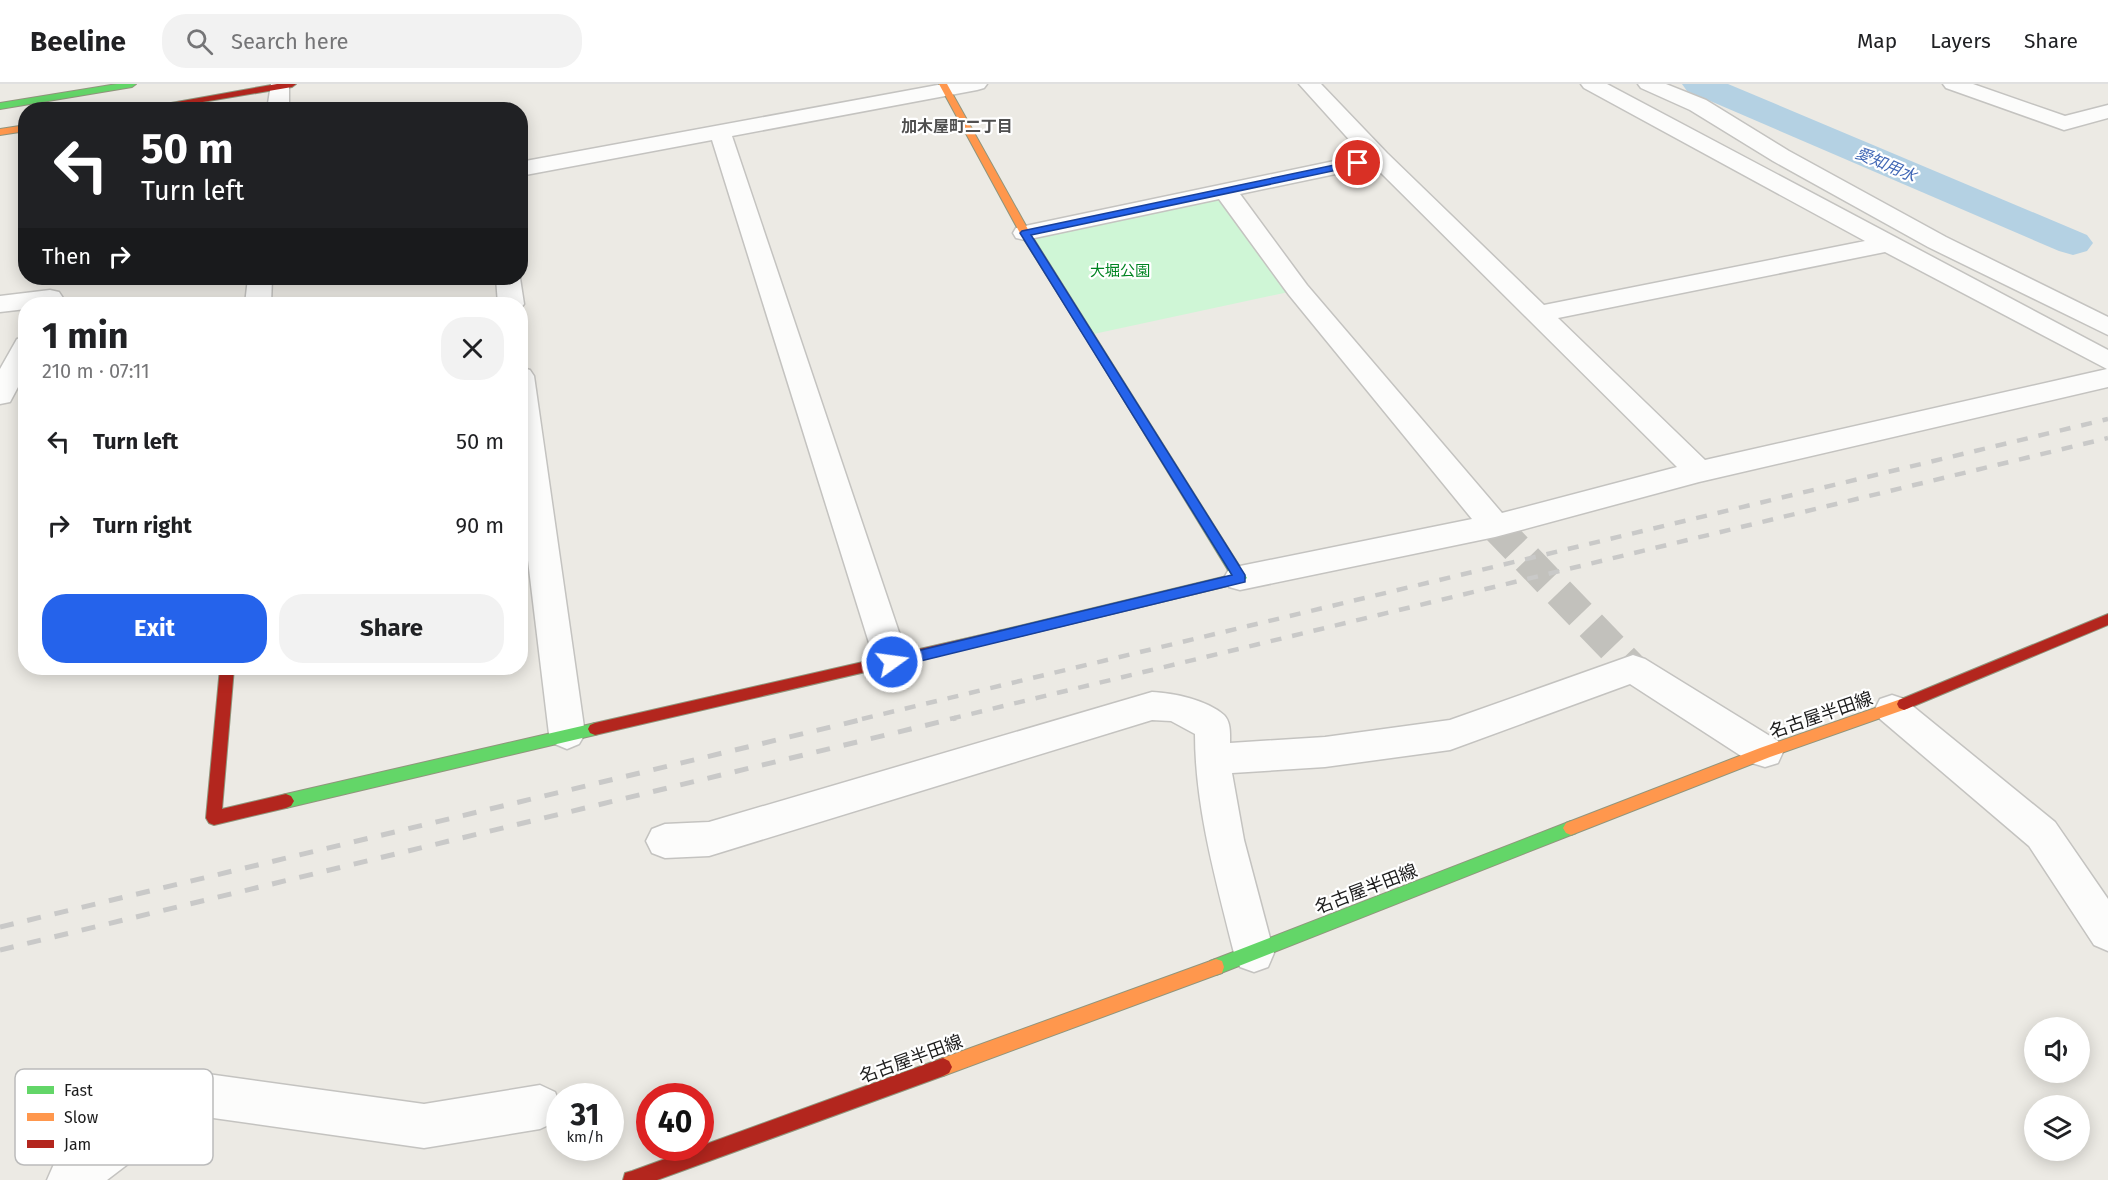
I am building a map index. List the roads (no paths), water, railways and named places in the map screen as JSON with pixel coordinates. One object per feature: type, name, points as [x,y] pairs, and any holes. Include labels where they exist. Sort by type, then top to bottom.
[{"type":"street","points":[[24,102],[132,84]]},
{"type":"street","points":[[528,168],[945,87],[977,84]]},
{"type":"street","points":[[1309,84],[1379,158],[1699,472]]},
{"type":"street","points":[[1591,84],[2108,361]]},
{"type":"street","points":[[1648,84],[1698,105],[1781,156],[1937,242],[2108,327]]},
{"type":"street","points":[[1953,84],[2064,123],[2106,114]]},
{"type":"street","points":[[184,102],[286,85],[281,102]]},
{"type":"street","points":[[945,87],[1025,233],[1240,578]]},
{"type":"street","points":[[0,106],[18,103]]},
{"type":"street","points":[[0,132],[18,129]]},
{"type":"street","points":[[720,132],[892,662]]},
{"type":"street","points":[[1025,233],[1379,158]]},
{"type":"street","points":[[1226,192],[1298,290],[1495,526]]},
{"type":"street","points":[[1538,314],[1886,244]]},
{"type":"street","points":[[0,304],[18,302]]},
{"type":"street","points":[[0,395],[18,360]]},
{"type":"street","points":[[226,675],[214,818],[567,734],[892,662],[1240,578],[1495,526],[1699,472],[2108,378]]},
{"type":"street","points":[[528,437],[567,734]]},
{"type":"street","name":"名古屋半田線","points":[[632,1180],[1254,953],[1765,752],[1892,710],[2108,619]]},
{"type":"street","points":[[1211,759],[1325,752],[1450,735],[1633,669],[1765,752]]},
{"type":"street","points":[[665,841],[709,839],[1152,706],[1176,707],[1212,726],[1211,759],[1219,807],[1254,953]]},
{"type":"street","points":[[1892,710],[2042,834],[2108,932]]},
{"type":"street","points":[[213,1097],[424,1126],[540,1107]]},
{"type":"street","points":[[70,1180],[90,1165]]},
{"type":"waterway","name":"愛知用水","points":[[1699,84],[2073,243]]},
{"type":"tunnel","points":[[1495,526],[1633,669]]},
{"type":"railway","points":[[862,719],[2108,419]]},
{"type":"railway","points":[[950,719],[2108,438]]},
{"type":"railway","points":[[0,927],[868,718]]},
{"type":"railway","points":[[0,950],[956,718]]},
{"type":"district","name":"加木屋町二丁目","points":[[957,126]]},
{"type":"park label","name":"大堀公園","points":[[1120,271]]}]
